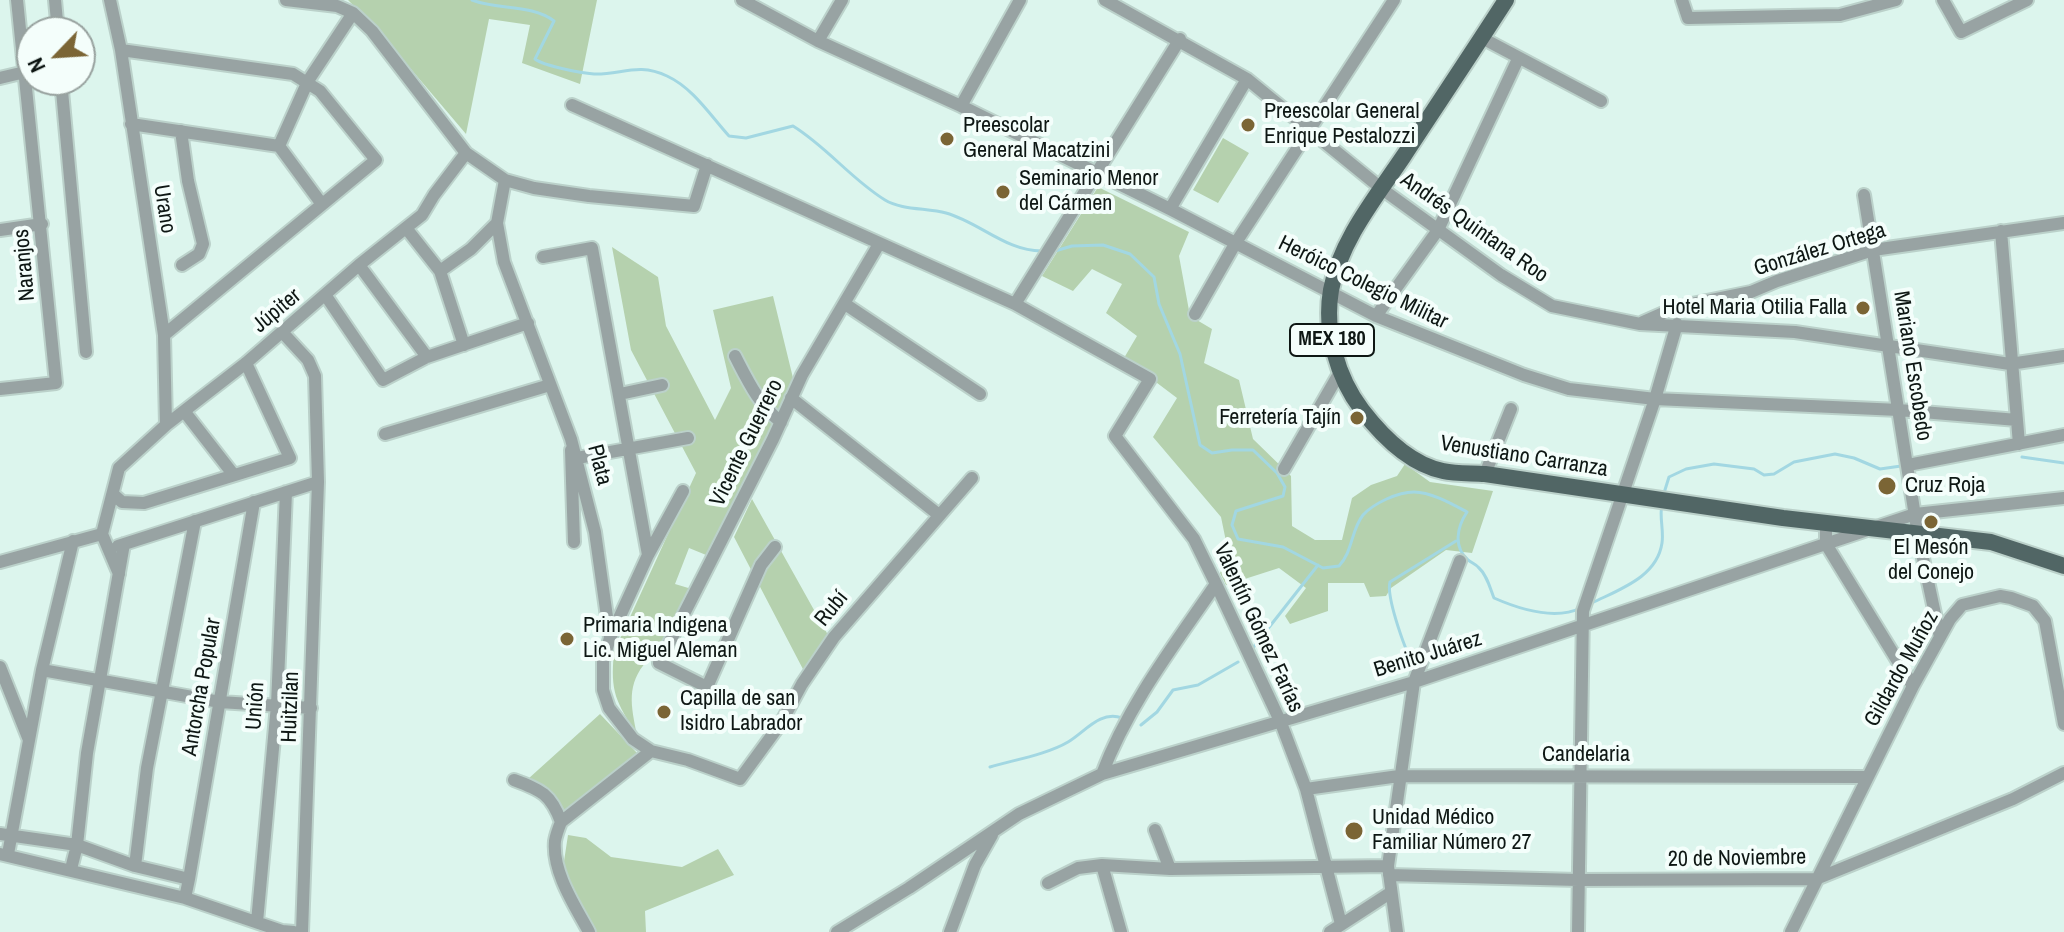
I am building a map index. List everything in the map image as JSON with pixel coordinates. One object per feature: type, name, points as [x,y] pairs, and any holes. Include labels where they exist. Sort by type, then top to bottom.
[{"type":"main road","name":"Venustiano Carranza","points":[[1506,0],[1362,217],[1331,291],[1330,332],[1340,372],[1351,396],[1395,446],[1417,461],[1442,471],[1485,474],[1783,518],[1991,542],[2064,566]]},
{"type":"street","name":"Urano","points":[[110,0],[121,50],[164,335],[166,425]]},
{"type":"street","points":[[286,0],[337,6],[353,13],[372,31],[466,153],[505,180],[562,192],[694,206],[707,165]]},
{"type":"street","name":"Heróico Colegio Militar","points":[[742,0],[818,41],[961,106],[1170,209],[1376,316],[1497,365],[1569,389],[1655,399],[1899,410],[2017,420]]},
{"type":"street","points":[[818,41],[842,0]]},
{"type":"street","points":[[961,106],[1020,0]]},
{"type":"street","name":"Andrés Quintana Roo","points":[[1105,0],[1247,79],[1382,189],[1552,306],[1640,324],[1795,332],[2010,364],[2064,356]]},
{"type":"street","points":[[1195,314],[1235,244],[1394,0]]},
{"type":"street","points":[[1682,0],[1688,18],[1840,15],[1896,0]]},
{"type":"street","points":[[1943,0],[1961,32],[2027,0]]},
{"type":"street","points":[[279,146],[308,81],[353,13]]},
{"type":"street","points":[[1482,38],[1601,101]]},
{"type":"street","points":[[572,105],[1015,304],[1180,39]]},
{"type":"street","points":[[121,50],[293,74],[320,91],[376,160],[164,335]]},
{"type":"street","points":[[1376,316],[1438,230],[1518,59]]},
{"type":"street","points":[[1170,209],[1247,79]]},
{"type":"street","name":"Naranjos","points":[[0,389],[56,383],[28,96]]},
{"type":"street","points":[[62,96],[86,352]]},
{"type":"street","points":[[131,124],[279,146],[321,203]]},
{"type":"street","points":[[181,131],[188,181],[203,244],[199,254],[182,265]]},
{"type":"street","name":"Júpiter","points":[[102,534],[119,468],[166,425],[283,333],[359,265],[422,215],[466,153]]},
{"type":"street","name":"Plata","points":[[505,180],[497,223],[504,262],[571,439],[595,532],[610,638],[603,661],[603,690],[609,708],[633,739],[651,751]]},
{"type":"street","name":"Mariano Escobedo","points":[[1864,195],[1918,535],[1940,637]]},
{"type":"street","points":[[440,271],[471,249],[497,223]]},
{"type":"street","name":"González Ortega","points":[[1640,324],[1677,307],[1751,292],[1873,250],[2064,223]]},
{"type":"street","points":[[0,230],[42,224]]},
{"type":"street","points":[[406,228],[440,271],[464,345]]},
{"type":"street","points":[[2001,231],[2019,444]]},
{"type":"street","name":"Vicente Guerrero","points":[[775,547],[761,565],[707,687],[659,663],[802,375],[879,244]]},
{"type":"street","points":[[543,257],[592,248],[648,555]]},
{"type":"street","points":[[359,265],[427,357]]},
{"type":"street","points":[[326,296],[383,380],[427,357],[528,323]]},
{"type":"street","points":[[845,304],[980,394]]},
{"type":"street","name":"Valentín Gómez Farías","points":[[1015,304],[1150,379],[1115,436],[1194,539],[1281,723],[1319,831],[1335,928]]},
{"type":"street","points":[[1578,932],[1583,611],[1655,399],[1677,324]]},
{"type":"street","name":"Huitzilan","points":[[283,333],[308,360],[315,376],[318,482],[302,932]]},
{"type":"street","points":[[735,356],[753,391],[770,414],[781,422]]},
{"type":"street","points":[[114,495],[122,502],[144,503],[290,458],[246,363]]},
{"type":"street","points":[[1284,469],[1340,372]]},
{"type":"street","points":[[385,434],[550,385]]},
{"type":"street","points":[[620,394],[662,385]]},
{"type":"street","points":[[791,398],[939,515]]},
{"type":"street","points":[[1485,474],[1511,409]]},
{"type":"street","points":[[184,411],[233,474]]},
{"type":"street","points":[[1908,465],[2064,435]]},
{"type":"street","points":[[577,458],[688,438]]},
{"type":"street","points":[[571,439],[574,542]]},
{"type":"street","name":"Rubí","points":[[651,751],[688,760],[740,779],[781,723],[802,684],[834,637],[972,478]]},
{"type":"street","points":[[108,549],[318,482]]},
{"type":"street","points":[[610,638],[648,555],[683,491]]},
{"type":"street","name":"Unión","points":[[257,922],[277,705],[286,492]]},
{"type":"street","name":"Benito Juárez","points":[[837,932],[860,926],[1042,801],[1102,774],[1414,682],[1915,514],[2064,498]]},
{"type":"street","name":"Antorcha Popular","points":[[185,898],[254,502]]},
{"type":"street","points":[[135,866],[147,768],[195,521]]},
{"type":"street","points":[[1823,521],[1826,544],[1913,686]]},
{"type":"street","points":[[0,562],[102,534],[119,574]]},
{"type":"street","points":[[73,541],[5,836],[4,854],[185,898],[282,931],[294,932]]},
{"type":"street","points":[[71,869],[77,845],[87,753],[124,544]]},
{"type":"street","points":[[1397,932],[1388,871],[1414,682],[1460,561]]},
{"type":"street","points":[[1102,774],[1113,743],[1216,584]]},
{"type":"street","name":"Gildardo Muñoz","points":[[1791,932],[1913,686],[1962,605],[2000,596],[2027,603],[2040,612],[2045,621],[2064,724]]},
{"type":"street","points":[[1934,609],[1962,605]]},
{"type":"street","points":[[0,667],[29,740]]},
{"type":"street","points":[[42,670],[220,702],[311,708]]},
{"type":"street","points":[[589,932],[573,903],[558,863],[555,840],[561,822],[651,751]]},
{"type":"street","name":"20 de Noviembre","points":[[1048,883],[1078,868],[1102,865],[1170,869],[1325,868],[1578,880],[1816,879],[2013,799],[2064,773]]},
{"type":"street","name":"Candelaria","points":[[1306,789],[1399,776],[1867,777]]},
{"type":"street","points":[[514,780],[546,794],[555,804],[561,822]]},
{"type":"street","points":[[1155,830],[1170,869]]},
{"type":"street","points":[[950,932],[975,865],[993,833]]},
{"type":"street","points":[[5,836],[77,845],[135,866],[189,879]]},
{"type":"street","points":[[1102,865],[1121,932]]},
{"type":"street","points":[[1335,928],[1390,893]]},
{"type":"green space","points":[[348,0],[597,0],[580,84],[522,63],[530,25],[489,19],[466,134],[376,28]]},
{"type":"green space","points":[[1223,138],[1249,153],[1218,203],[1193,190]]},
{"type":"green space","points":[[1098,187],[1189,232],[1179,256],[1190,316],[1212,329],[1204,363],[1239,380],[1253,439],[1291,476],[1292,526],[1315,540],[1342,540],[1352,498],[1371,485],[1397,476],[1405,464],[1430,482],[1493,491],[1472,553],[1446,550],[1391,588],[1386,596],[1370,597],[1364,583],[1328,583],[1328,611],[1290,624],[1285,616],[1306,588],[1279,568],[1226,585],[1220,573],[1229,556],[1221,517],[1153,437],[1177,398],[1124,358],[1137,336],[1106,313],[1122,284],[1092,269],[1073,291],[1042,276]]},
{"type":"green space","points":[[612,247],[658,277],[666,326],[715,420],[731,388],[713,310],[773,296],[793,378],[711,557],[689,548],[675,584],[695,590],[667,645],[654,653],[636,678],[632,705],[637,735],[616,696],[614,652],[696,473],[631,350]]},
{"type":"green space","points":[[752,499],[828,635],[805,673],[734,537]]},
{"type":"green space","points":[[600,714],[637,753],[564,815],[528,779]]},
{"type":"green space","points":[[568,835],[586,838],[611,857],[682,867],[718,849],[734,875],[645,911],[646,932],[590,932],[563,868]]},
{"type":"waterway","points":[[472,0],[535,12],[554,21],[535,59],[540,62],[594,74],[638,69],[657,72],[685,87],[729,136],[746,138],[793,126],[885,200],[906,207],[946,213],[1017,247],[1043,251]]},
{"type":"waterway","points":[[1055,251],[1072,246],[1103,245],[1130,254],[1154,277],[1159,304],[1180,354],[1200,445],[1212,453],[1253,450],[1277,473],[1285,487],[1283,496],[1236,511],[1232,525],[1238,539],[1283,547],[1323,568],[1339,566],[1363,515],[1394,496],[1408,492],[1427,494],[1467,512],[1459,530],[1458,543],[1463,555],[1484,574],[1494,598],[1514,606],[1549,613],[1581,608]]},
{"type":"waterway","points":[[1664,493],[1669,477],[1686,469],[1714,464],[1754,469],[1764,475],[1774,474],[1794,462],[1835,454],[1880,469],[1901,466]]},
{"type":"waterway","points":[[2022,457],[2064,463]]},
{"type":"waterway","points":[[1592,603],[1625,587],[1653,565],[1662,543],[1662,504]]},
{"type":"waterway","points":[[1416,667],[1398,626],[1390,582],[1456,541]]},
{"type":"waterway","points":[[1252,649],[1318,565]]},
{"type":"waterway","points":[[1141,725],[1157,712],[1173,690],[1198,685],[1238,662]]},
{"type":"waterway","points":[[990,767],[1060,746],[1100,719],[1122,718]]},
{"type":"place","name":"Preescolar General Enrique Pestalozzi","points":[[1248,125]]},
{"type":"place","name":"Preescolar General Macatzini","points":[[947,139]]},
{"type":"place","name":"Seminario Menor del Cármen","points":[[1003,192]]},
{"type":"place","name":"Hotel Maria Otilia Falla","points":[[1863,308]]},
{"type":"place","name":"Ferretería Tajín","points":[[1357,418]]},
{"type":"place","name":"Cruz Roja","points":[[1887,486]]},
{"type":"place","name":"El Mesón del Conejo","points":[[1931,522]]},
{"type":"place","name":"Primaria Indigena Lic. Miguel Aleman","points":[[567,639]]},
{"type":"place","name":"Capilla de san Isidro Labrador","points":[[664,712]]},
{"type":"place","name":"Unidad Médico Familiar Número 27","points":[[1354,831]]}]
